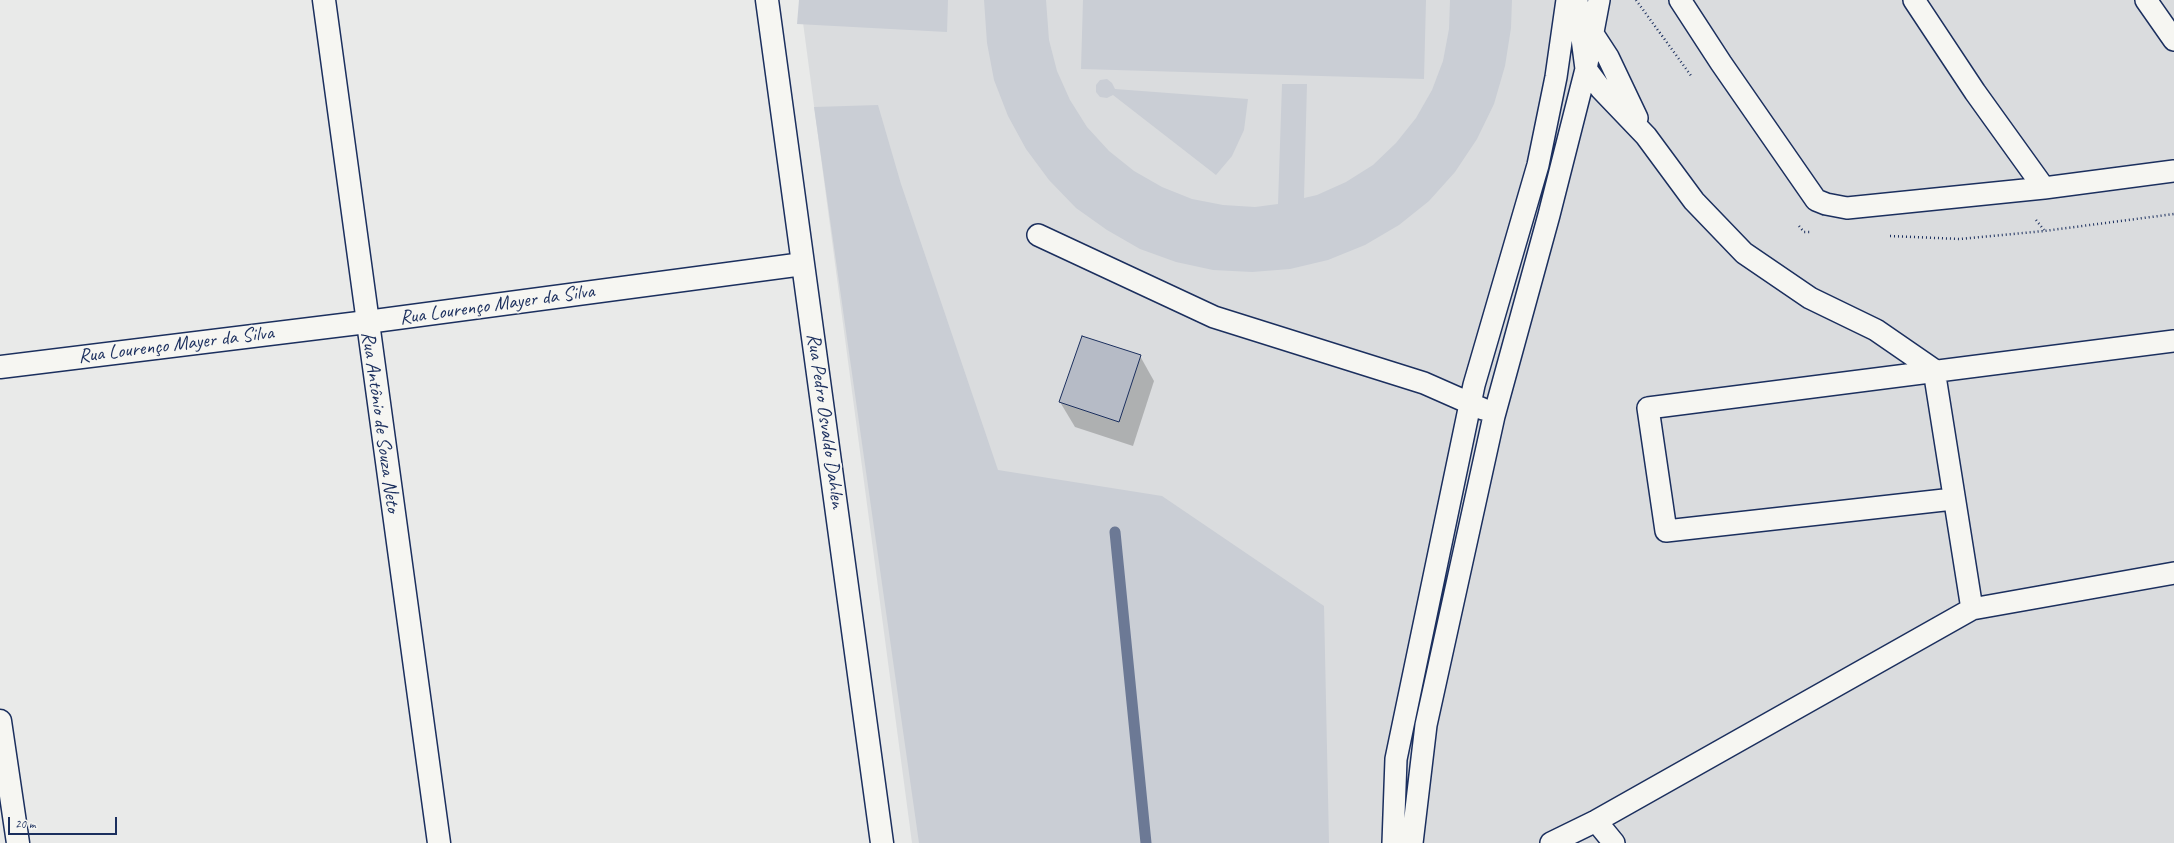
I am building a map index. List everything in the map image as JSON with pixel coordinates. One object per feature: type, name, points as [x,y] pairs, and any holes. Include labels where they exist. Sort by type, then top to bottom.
[{"type":"street","name":"Rua Antônio de Souza Neto","points":[[324,0],[438,843]]},
{"type":"street","name":"Rua Pedro Osvaldo Dahlen","points":[[767,0],[882,843]]},
{"type":"street","name":"Rua Lourenço Mayer da Silva","points":[[0,367],[367,322],[803,264]]},
{"type":"street","points":[[0,722],[3,761],[18,843]]},
{"type":"lane","points":[[1393,843],[1396,759],[1474,385],[1538,165],[1556,77],[1567,0]]},
{"type":"lane","points":[[1578,0],[1586,69],[1601,89],[1646,136],[1694,201],[1744,253],[1810,298],[1876,330],[1934,370],[1953,499],[1972,609]]},
{"type":"lane","points":[[1412,843],[1426,726],[1494,416],[1549,215],[1586,69],[1599,0]]},
{"type":"lane","points":[[1680,0],[1721,63],[1816,200],[1826,204],[1847,208],[2044,188],[2174,170]]},
{"type":"lane","points":[[1914,0],[1975,92],[2044,188]]},
{"type":"lane","points":[[2146,0],[2174,40]]},
{"type":"lane","points":[[1593,34],[1608,57],[1646,136]]},
{"type":"lane","points":[[1038,235],[1214,317],[1424,383],[1470,403],[1494,416]]},
{"type":"lane","points":[[1953,499],[1666,531],[1648,408],[1934,370],[2174,341]]},
{"type":"lane","points":[[1551,843],[1596,821],[1972,609],[2174,573]]},
{"type":"lane","points":[[1596,821],[1614,843]]},
{"type":"shaded area","points":[[799,0],[948,0],[947,32],[797,24]]},
{"type":"shaded area","points":[[800,0],[2174,0],[2174,843],[912,843]]},
{"type":"shaded area","points":[[984,0],[1046,0],[1049,40],[1057,71],[1070,100],[1087,127],[1109,151],[1134,171],[1162,187],[1192,199],[1223,205],[1255,207],[1278,204],[1282,84],[1307,84],[1304,198],[1317,195],[1346,182],[1373,165],[1396,143],[1416,118],[1432,90],[1443,61],[1449,29],[1450,0],[1512,0],[1511,28],[1505,66],[1494,104],[1477,139],[1455,172],[1429,201],[1399,225],[1365,245],[1328,260],[1290,269],[1252,272],[1213,270],[1176,262],[1140,249],[1107,230],[1076,208],[1049,180],[1026,149],[1008,116],[994,80],[987,43]]},
{"type":"shaded area","points":[[1083,0],[1426,0],[1424,79],[1081,69]]},
{"type":"shaded area","points":[[1107,79],[1112,83],[1115,89],[1248,99],[1244,130],[1232,156],[1216,175],[1113,95],[1107,98],[1100,97],[1096,92],[1096,85],[1100,80]]},
{"type":"shaded area","points":[[878,105],[901,184],[998,470],[1162,496],[1324,606],[1329,843],[919,843],[814,107]]},
{"type":"building","points":[[1082,336],[1141,355],[1119,422],[1059,402]]},
{"type":"waterway","points":[[1115,532],[1146,843]]}]
